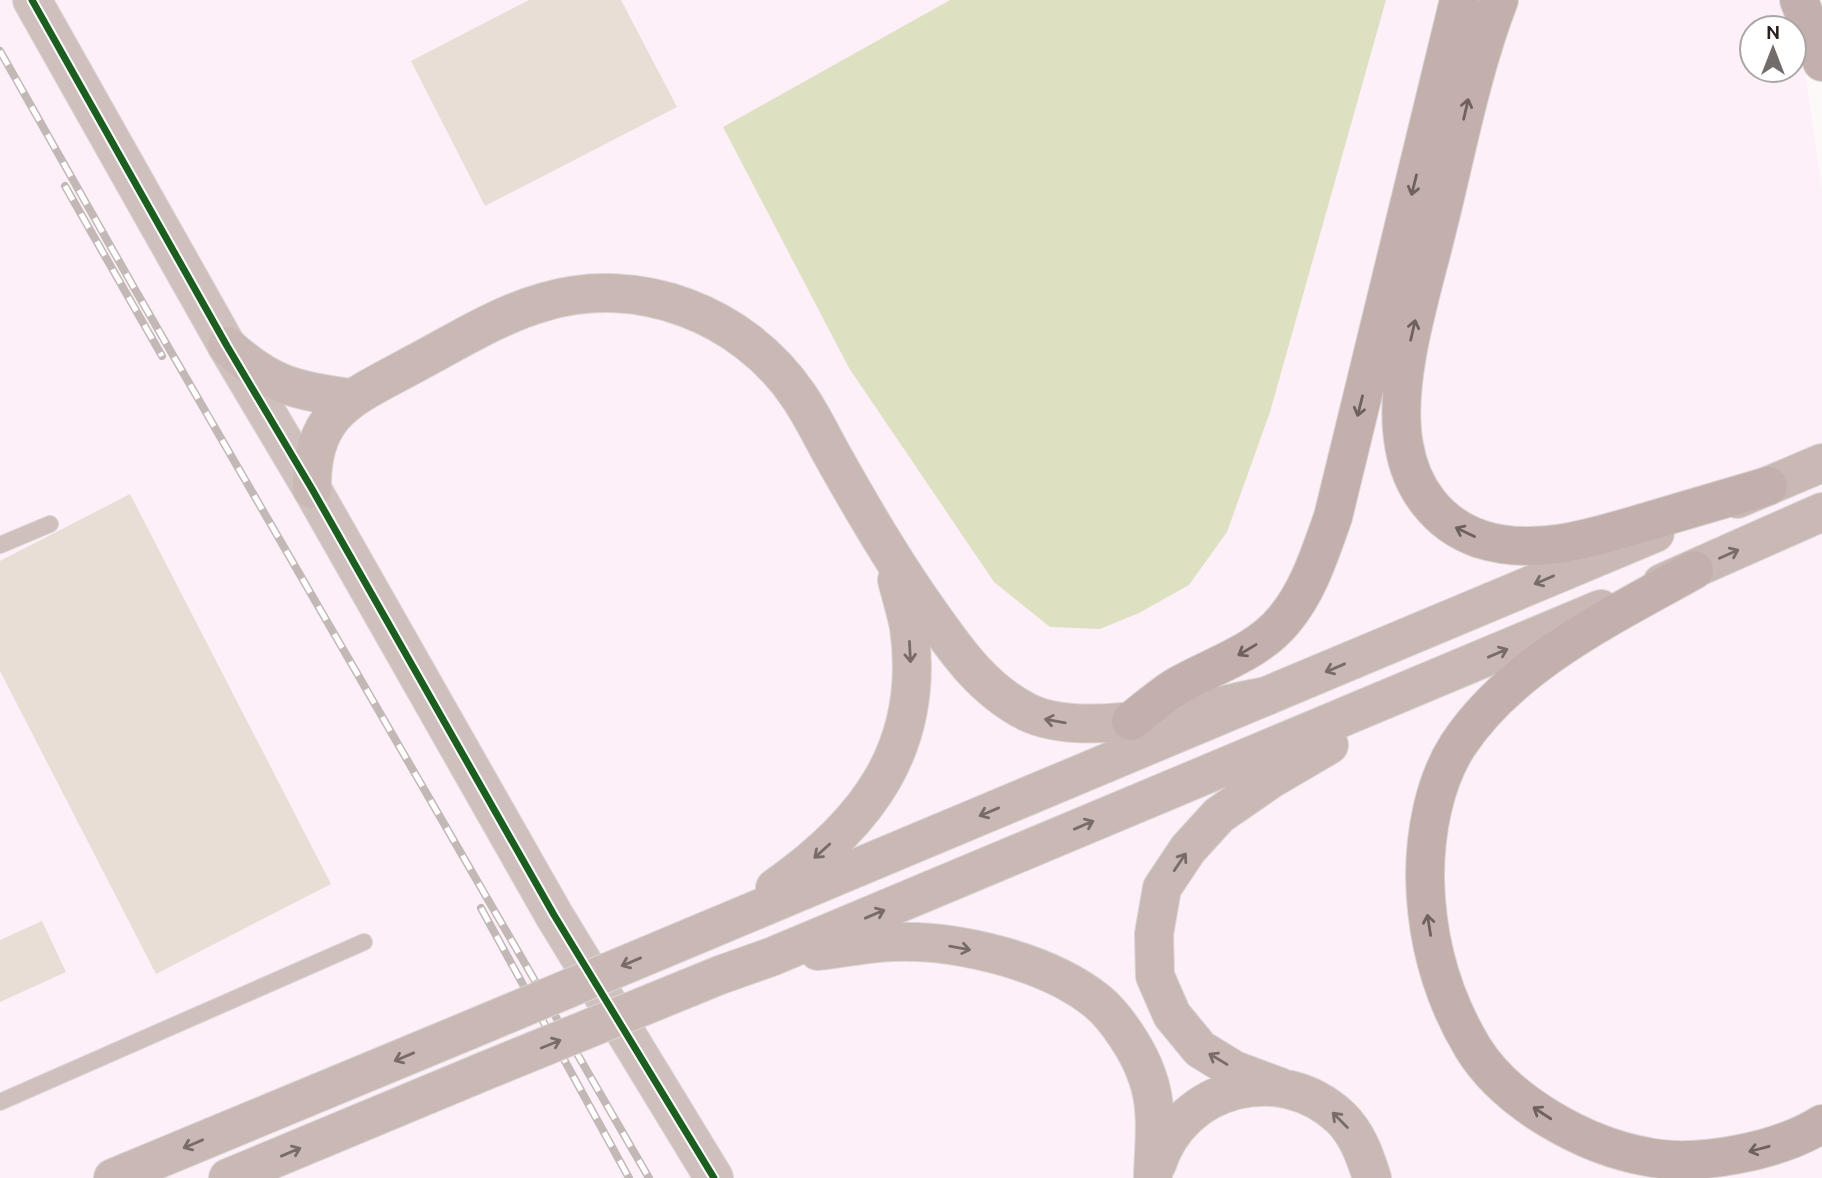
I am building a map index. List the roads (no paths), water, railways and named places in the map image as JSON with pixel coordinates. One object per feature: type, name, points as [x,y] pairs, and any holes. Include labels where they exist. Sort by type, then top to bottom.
[{"type":"highway","points":[[1131,721],[1173,689],[1253,648],[1284,621],[1307,584],[1332,517],[1459,0]]},
{"type":"highway","points":[[1499,0],[1476,68],[1409,349],[1402,399],[1403,443],[1411,473],[1427,502],[1449,524],[1480,539],[1548,546],[1583,540],[1768,486]]},
{"type":"highway","points":[[1799,0],[1822,62]]},
{"type":"highway","points":[[1694,570],[1602,621],[1546,659],[1494,699],[1458,746],[1435,796],[1425,858],[1426,906],[1434,959],[1450,1005],[1474,1049],[1507,1089],[1547,1117],[1597,1142],[1649,1158],[1700,1161],[1760,1150],[1822,1124]]},
{"type":"main road","points":[[312,489],[311,465],[317,442],[327,422],[351,398],[507,316],[545,301],[586,294],[626,294],[667,301],[706,315],[741,336],[772,363],[798,395],[893,561],[959,654],[989,687],[1007,700],[1046,720],[1079,724],[1131,721],[1267,696]]},
{"type":"main road","points":[[228,346],[250,367],[277,382],[306,392],[351,398]]},
{"type":"main road","points":[[113,1178],[1816,465]]},
{"type":"main road","points":[[228,1178],[720,975],[771,957],[1694,570],[1822,512]]},
{"type":"main road","points":[[709,929],[802,869],[848,827],[874,795],[893,761],[905,728],[911,693],[911,661],[909,627],[893,561]]},
{"type":"main road","points":[[1372,1178],[1361,1145],[1340,1118],[1312,1098],[1234,1070],[1200,1049],[1172,1015],[1155,976],[1154,934],[1162,888],[1188,849],[1219,815],[1271,779],[1463,667]]},
{"type":"main road","points":[[1045,789],[1131,721]]},
{"type":"main road","points":[[771,957],[893,942],[953,946],[1013,958],[1060,977],[1099,1002],[1130,1041],[1148,1077],[1156,1117],[1153,1177]]},
{"type":"main road","points":[[1153,1177],[1162,1149],[1177,1126],[1198,1107],[1223,1093],[1251,1086],[1280,1087]]},
{"type":"street","points":[[32,0],[554,915],[714,1178]]},
{"type":"lane","points":[[0,545],[50,524]]},
{"type":"lane","points":[[0,1102],[364,942]]},
{"type":"railway","points":[[0,51],[649,1178]]},
{"type":"railway","points":[[65,186],[162,356]]},
{"type":"railway","points":[[481,908],[629,1178]]}]
